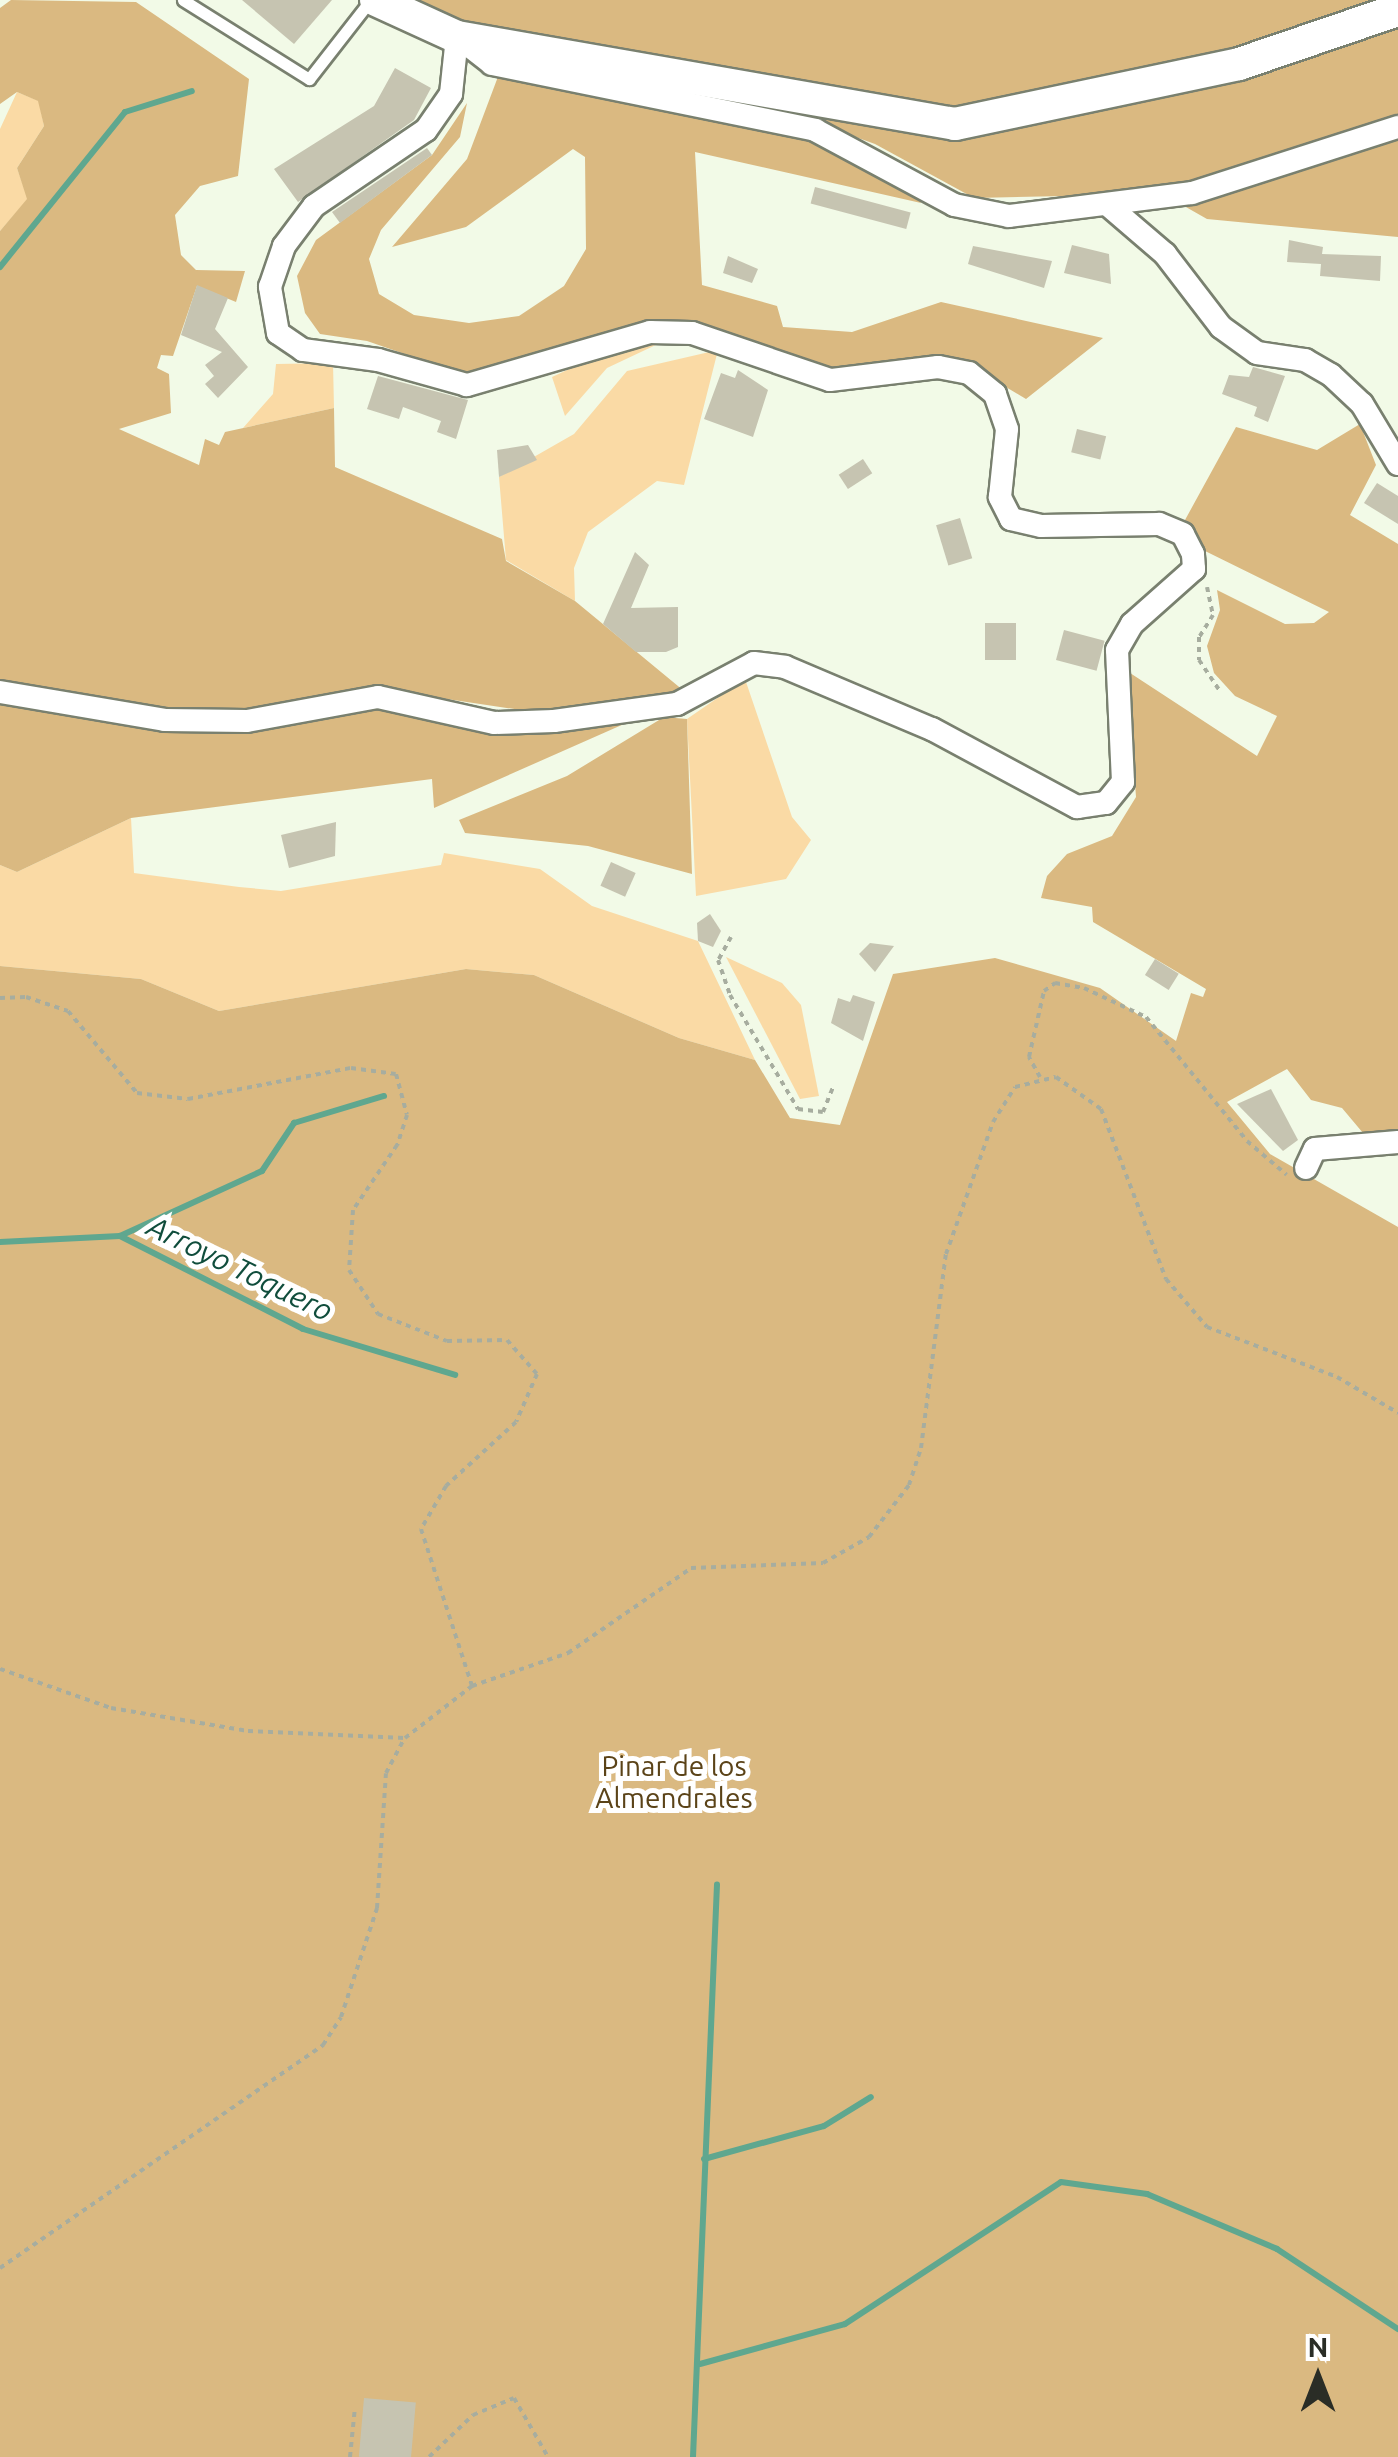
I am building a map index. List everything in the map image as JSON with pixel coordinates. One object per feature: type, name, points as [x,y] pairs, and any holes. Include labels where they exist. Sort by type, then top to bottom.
[{"type":"main road","points":[[373,0],[457,37],[955,124],[1239,64],[1398,10]]},
{"type":"street","points":[[457,37],[492,64],[815,130],[954,205],[1008,216],[1192,193],[1398,127]]},
{"type":"street","points":[[0,692],[164,720],[247,721],[378,697],[494,722],[554,720],[677,704],[754,663],[785,668],[932,729],[1077,807],[1106,803],[1122,782],[1117,650],[1132,624],[1194,569],[1183,534],[1159,524],[1041,526],[1011,519],[1000,497],[1007,429],[995,394],[969,372],[938,367],[830,380],[692,333],[650,332],[467,386],[378,360],[303,350],[278,333],[270,287],[284,246],[314,206],[426,130],[450,94],[457,37]]},
{"type":"street","points":[[1109,206],[1165,254],[1221,326],[1257,354],[1305,360],[1331,374],[1362,404],[1398,464]]},
{"type":"street","points":[[1306,1168],[1316,1149],[1398,1142]]},
{"type":"lane","points":[[182,0],[290,74],[310,79],[373,0]]},
{"type":"path","points":[[1194,569],[1214,596],[1199,660],[1219,690]]},
{"type":"path","points":[[731,937],[718,960],[730,995],[798,1109],[823,1112],[834,1085]]},
{"type":"path","points":[[1040,1077],[1029,1057],[1044,990],[1056,983],[1084,988],[1146,1018],[1247,1141],[1304,1187],[1306,1168]]},
{"type":"path","points":[[0,998],[26,997],[68,1011],[100,1058],[137,1093],[188,1099],[351,1068],[396,1074],[407,1115],[397,1145],[353,1210],[349,1270],[378,1314],[447,1341],[507,1340],[537,1374],[516,1422],[446,1486],[422,1529],[472,1686]]},
{"type":"path","points":[[0,2268],[323,2045],[341,2017],[377,1908],[386,1773],[405,1738],[472,1686],[568,1654],[691,1568],[823,1563],[869,1538],[908,1484],[921,1448],[946,1254],[993,1122],[1015,1087],[1040,1077],[1078,1086],[1101,1109],[1143,1229],[1166,1278],[1198,1319],[1239,1345],[1337,1377],[1398,1413]]},
{"type":"path","points":[[0,1670],[112,1708],[268,1733],[405,1738]]},
{"type":"path","points":[[429,2457],[473,2415],[514,2398],[548,2457]]},
{"type":"path","points":[[350,2457],[356,2407]]},
{"type":"shaded area","points":[[17,92],[39,101],[44,126],[17,168],[28,199],[0,231],[0,129]]},
{"type":"shaded area","points":[[630,341],[660,343],[607,368],[565,416],[552,377]]},
{"type":"shaded area","points":[[718,350],[684,485],[657,481],[588,532],[574,568],[575,601],[506,560],[499,477],[574,434],[627,371]]},
{"type":"shaded area","points":[[333,363],[334,408],[243,428],[273,394],[276,364]]},
{"type":"shaded area","points":[[745,679],[792,817],[811,840],[786,879],[696,896],[687,719]]},
{"type":"shaded area","points":[[131,818],[134,873],[239,887],[281,891],[441,865],[444,853],[540,869],[592,906],[698,941],[755,1060],[679,1038],[534,975],[466,969],[219,1011],[141,979],[0,966],[0,865],[17,872]]},
{"type":"shaded area","points":[[726,957],[782,983],[801,1005],[819,1096],[800,1099]]},
{"type":"green space","points":[[11,0],[136,2],[249,79],[238,176],[200,186],[175,215],[181,255],[196,270],[245,271],[236,302],[197,286],[173,356],[161,355],[157,368],[169,374],[171,413],[119,429],[199,465],[205,439],[219,445],[225,432],[334,408],[335,467],[502,539],[506,561],[575,601],[684,691],[534,712],[374,688],[241,711],[160,710],[0,685],[0,231],[27,199],[17,168],[44,126],[38,101],[17,92],[0,104],[0,8]]},
{"type":"green space","points":[[408,0],[1398,0],[1398,237],[1207,219],[1163,194],[974,198],[875,144],[811,121],[655,89]]},
{"type":"green space","points":[[499,74],[792,133],[868,163],[917,196],[921,203],[695,152],[702,285],[777,306],[783,327],[852,332],[941,302],[1103,338],[1026,399],[959,359],[854,374],[662,325],[613,329],[518,369],[469,376],[367,341],[320,334],[305,313],[297,276],[316,240],[432,155],[467,103],[460,137],[381,230],[369,259],[379,294],[414,315],[469,323],[519,316],[564,286],[586,249],[585,157],[573,149],[466,227],[392,247],[467,159]]},
{"type":"green space","name":"Pinar de los Almendrales","points":[[1360,424],[1376,465],[1350,515],[1398,544],[1398,1133],[1363,1133],[1342,1108],[1311,1100],[1287,1069],[1227,1102],[1270,1154],[1398,1227],[1398,2457],[0,2457],[0,966],[141,979],[219,1011],[466,969],[534,975],[679,1038],[755,1060],[790,1118],[840,1125],[893,974],[995,958],[1100,988],[1176,1041],[1191,993],[1203,997],[1206,989],[1093,922],[1092,907],[1041,898],[1047,876],[1067,854],[1112,836],[1136,797],[1127,671],[1257,756],[1277,716],[1235,696],[1214,673],[1207,646],[1220,610],[1217,590],[1285,624],[1314,623],[1329,612],[1201,549],[1185,520],[1236,427],[1317,450]]},
{"type":"green space","points":[[0,702],[166,728],[381,706],[497,733],[624,724],[434,808],[432,779],[131,818],[17,872],[0,865]]},
{"type":"green space","points":[[664,717],[687,719],[692,874],[588,846],[465,833],[459,820],[567,776]]},
{"type":"building","points":[[242,0],[332,0],[294,44]]},
{"type":"building","points":[[395,68],[431,88],[414,120],[298,202],[274,169],[374,106]]},
{"type":"building","points":[[427,148],[432,155],[340,223],[332,212]]},
{"type":"building","points":[[815,187],[911,213],[906,229],[811,203]]},
{"type":"building","points":[[1289,240],[1323,247],[1322,254],[1381,256],[1380,281],[1320,276],[1321,264],[1287,262]]},
{"type":"building","points":[[1072,245],[1109,254],[1111,284],[1064,273]]},
{"type":"building","points":[[973,246],[1052,261],[1044,288],[968,264]]},
{"type":"building","points":[[728,256],[758,269],[752,283],[723,273]]},
{"type":"building","points":[[197,285],[228,298],[215,329],[248,367],[218,398],[205,384],[214,376],[205,365],[222,352],[181,335]]},
{"type":"building","points":[[1253,367],[1285,376],[1268,422],[1254,416],[1257,407],[1222,394],[1229,375],[1249,377]]},
{"type":"building","points":[[738,370],[768,390],[753,437],[704,419],[721,373],[735,378]]},
{"type":"building","points":[[378,376],[468,400],[456,439],[437,432],[441,421],[403,407],[399,419],[367,409]]},
{"type":"building","points":[[1077,429],[1106,436],[1100,460],[1071,452]]},
{"type":"building","points":[[528,445],[537,460],[499,477],[497,450]]},
{"type":"building","points":[[863,459],[872,473],[848,489],[839,475]]},
{"type":"building","points":[[1377,483],[1398,496],[1398,524],[1364,503]]},
{"type":"building","points":[[960,518],[972,558],[948,565],[936,525]]},
{"type":"building","points":[[635,552],[649,565],[631,608],[678,607],[678,647],[666,652],[636,652],[603,624]]},
{"type":"building","points":[[985,623],[1016,623],[1016,660],[985,660]]},
{"type":"building","points":[[1064,630],[1105,641],[1097,671],[1056,660]]},
{"type":"building","points":[[336,822],[335,856],[289,868],[281,835]]},
{"type":"building","points":[[611,862],[636,873],[625,897],[600,886]]},
{"type":"building","points":[[710,914],[721,931],[713,947],[698,941],[697,923]]},
{"type":"building","points":[[870,943],[894,946],[875,972],[859,954]]},
{"type":"building","points":[[1155,959],[1179,974],[1169,990],[1145,975]]},
{"type":"building","points":[[853,995],[875,1002],[863,1041],[831,1023],[838,998],[850,1002]]},
{"type":"building","points":[[1271,1089],[1298,1140],[1283,1151],[1237,1104]]},
{"type":"building","points":[[364,2398],[416,2403],[411,2457],[359,2457]]},
{"type":"waterway","points":[[0,267],[125,112],[192,91]]},
{"type":"waterway","points":[[120,1236],[262,1171],[294,1123],[384,1096]]},
{"type":"waterway","name":"Arroyo Toquero","points":[[0,1242],[120,1236],[303,1329],[455,1375]]},
{"type":"waterway","points":[[693,2457],[717,1885]]},
{"type":"waterway","points":[[704,2159],[824,2126],[871,2097]]},
{"type":"waterway","points":[[700,2364],[845,2324],[1061,2182],[1147,2194],[1277,2249],[1398,2329]]}]
